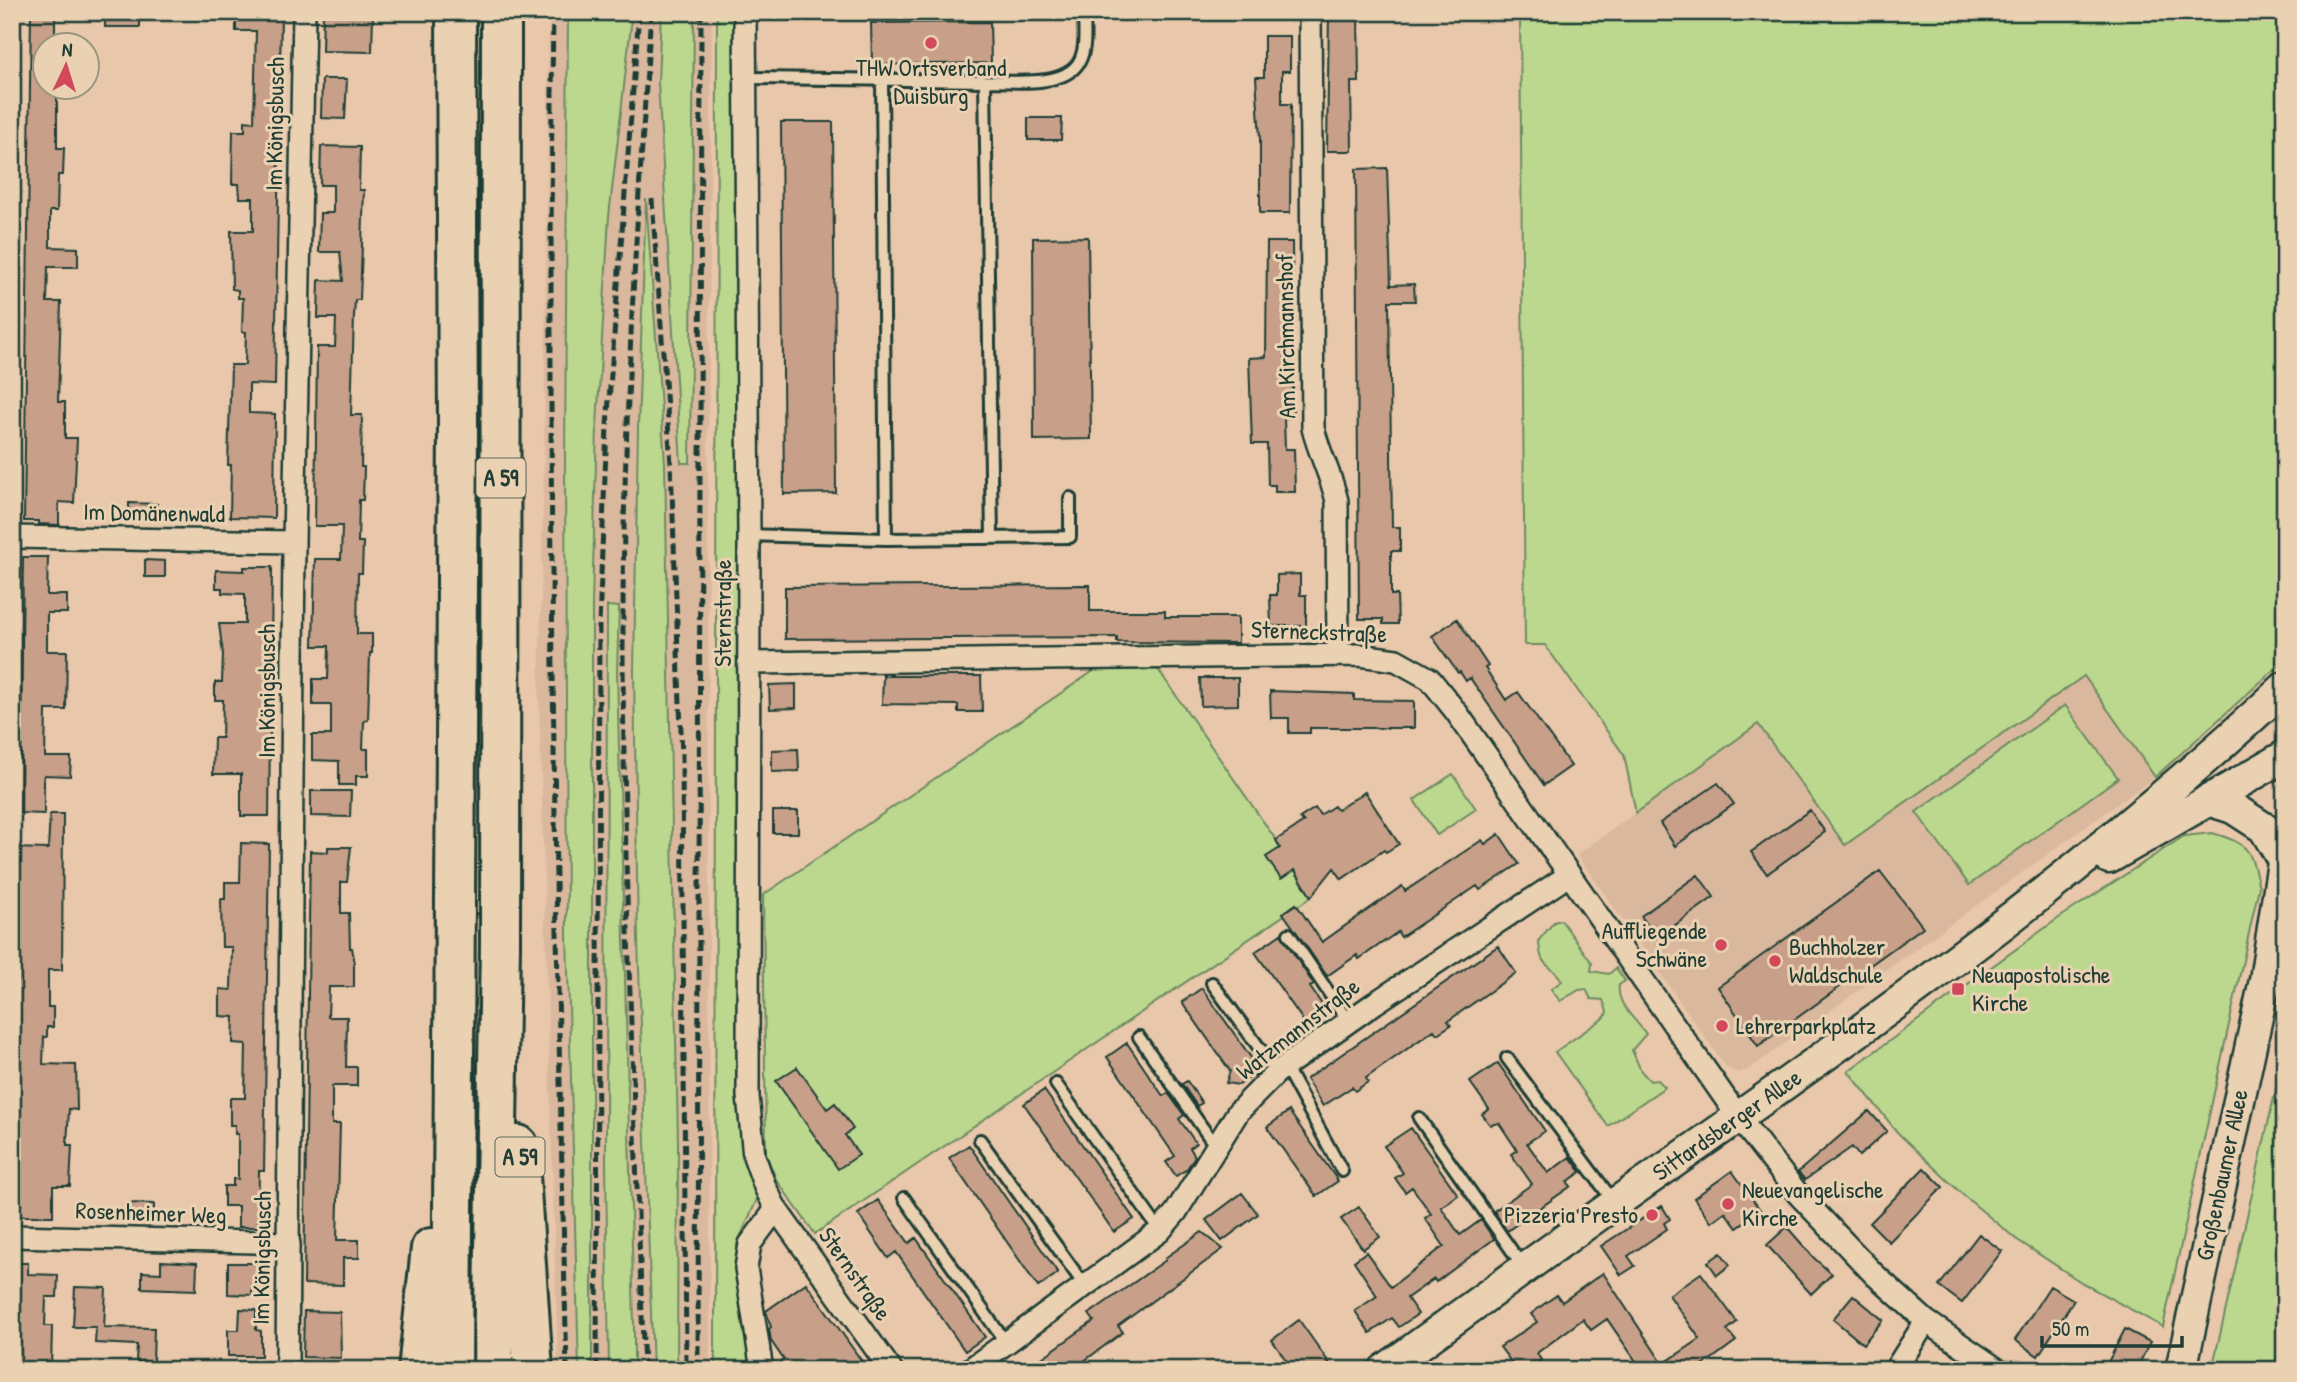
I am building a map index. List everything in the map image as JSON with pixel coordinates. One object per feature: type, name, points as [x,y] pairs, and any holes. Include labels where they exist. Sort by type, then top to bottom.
[{"type":"highway","name":"A 59","points":[[452,1370],[458,426],[456,12]]},
{"type":"highway","name":"A 59","points":[[494,1370],[500,944],[500,12]]},
{"type":"highway","name":"A 59","points":[[500,944],[523,1190],[533,1370]]},
{"type":"highway","points":[[418,1370],[428,1265],[452,1115]]},
{"type":"main road","name":"Sittardsberger Allee","points":[[1384,1370],[1739,1118],[2033,902],[2219,748],[2285,687]]},
{"type":"main road","name":"Sittardsberger Allee","points":[[2219,748],[2285,714]]},
{"type":"main road","name":"Sittardsberger Allee","points":[[2033,902],[2285,756]]},
{"type":"main road","points":[[2208,800],[2233,808],[2264,828],[2283,853]]},
{"type":"main road","name":"Großenbaumer Allee","points":[[2181,1370],[2264,980],[2283,853]]},
{"type":"main road","name":"Großenbaumer Allee","points":[[2264,980],[2285,920]]},
{"type":"street","name":"Im Königsbusch","points":[[287,1370],[294,542],[303,12]]},
{"type":"street","name":"Sternstraße","points":[[745,12],[749,535],[748,1096],[754,1156],[776,1209],[891,1370]]},
{"type":"street","name":"Am Kirchmannshof","points":[[1310,12],[1313,428],[1318,449],[1333,482],[1337,501],[1338,654]]},
{"type":"street","name":"Im Domänenwald","points":[[12,537],[294,542]]},
{"type":"street","name":"Sterneckstraße","points":[[749,663],[1338,654],[1396,660],[1430,679],[1457,713],[1739,1118],[1798,1195],[1874,1274],[1926,1321],[1998,1370]]},
{"type":"street","name":"Watzmannstraße","points":[[969,1370],[1160,1231],[1176,1212],[1238,1112],[1281,1069],[1348,1021],[1569,874]]},
{"type":"street","points":[[762,1370],[746,1268],[750,1244],[776,1209]]},
{"type":"street","name":"Rosenheimer Weg","points":[[12,1236],[289,1243]]},
{"type":"street","points":[[1895,1370],[1926,1321]]},
{"type":"lane","points":[[745,78],[1047,80],[1065,75],[1079,63],[1084,48],[1084,12]]},
{"type":"lane","points":[[882,79],[886,539]]},
{"type":"lane","points":[[985,81],[992,538]]},
{"type":"lane","points":[[749,535],[886,539],[1070,537],[1070,498]]},
{"type":"lane","points":[[1289,934],[1348,1021]]},
{"type":"lane","points":[[1212,983],[1281,1069],[1342,1171]]},
{"type":"lane","points":[[1139,1037],[1216,1147]]},
{"type":"lane","points":[[1507,1058],[1616,1204]]},
{"type":"lane","points":[[1056,1084],[1160,1231]]},
{"type":"lane","points":[[1419,1118],[1525,1270]]},
{"type":"lane","points":[[981,1140],[1085,1286]]},
{"type":"lane","points":[[904,1198],[1006,1343]]},
{"type":"shaded area","points":[[549,12],[661,12],[658,83],[681,462],[690,463],[694,12],[712,12],[708,463],[710,1370],[677,1370],[678,1142],[673,802],[665,463],[657,335],[638,428],[634,670],[638,940],[653,1370],[634,1370],[617,671],[619,607],[607,606],[606,1164],[609,1370],[558,1370],[539,698]]},
{"type":"shaded area","name":"Buchholzer Waldschule","points":[[2084,676],[2155,777],[1749,1069],[1738,1073],[1726,1067],[1577,855],[1758,724],[1845,845]]},
{"type":"green space","points":[[568,12],[630,12],[631,25],[609,216],[597,426],[592,605],[592,1370],[579,1370],[567,934],[565,459]]},
{"type":"green space","points":[[661,12],[694,12],[690,463],[681,463],[658,83]]},
{"type":"green space","points":[[717,12],[736,12],[740,1121],[745,1154],[759,1195],[737,1244],[737,1264],[750,1370],[715,1370]]},
{"type":"green space","points":[[1520,12],[2285,12],[2285,660],[2155,777],[2084,676],[1845,845],[1758,724],[1636,813],[1624,755],[1545,645],[1525,645]]},
{"type":"green space","points":[[646,199],[665,463],[678,1142],[677,1370],[653,1370],[638,940],[634,670],[638,428]]},
{"type":"green space","points":[[607,606],[619,607],[617,671],[634,1370],[609,1370],[606,1164]]},
{"type":"green space","points":[[1098,668],[1157,668],[1276,840],[1311,897],[815,1234],[776,1179],[766,1154],[763,895]]},
{"type":"green space","points":[[2065,705],[2118,778],[1969,885],[1916,812]]},
{"type":"green space","points":[[1453,774],[1476,809],[1437,835],[1414,800]]},
{"type":"green space","points":[[2212,833],[2235,841],[2247,850],[2259,887],[2163,1327],[2084,1284],[2016,1239],[1963,1195],[1898,1133],[1848,1071],[2056,920],[2184,836]]},
{"type":"green space","points":[[1561,920],[1592,963],[1591,971],[1609,974],[1616,968],[1625,981],[1619,985],[1621,999],[1646,1034],[1632,1050],[1641,1071],[1650,1081],[1658,1080],[1665,1087],[1608,1126],[1555,1052],[1605,1017],[1607,1012],[1603,1000],[1591,999],[1586,989],[1560,1001],[1551,989],[1562,981],[1541,957],[1539,940],[1554,922]]},
{"type":"green space","points":[[2285,1049],[2285,1370],[2212,1370]]},
{"type":"building","points":[[31,12],[55,12],[55,32],[32,32],[32,102],[57,102],[57,148],[64,148],[63,175],[58,175],[57,211],[50,211],[50,247],[78,248],[78,267],[48,267],[47,302],[61,302],[58,402],[65,402],[65,438],[77,438],[74,503],[59,502],[59,525],[24,521]]},
{"type":"building","points":[[105,12],[140,12],[140,27],[105,27]]},
{"type":"building","points":[[247,12],[281,12],[275,385],[249,384],[249,413],[275,414],[274,518],[230,517],[231,465],[228,465],[231,365],[245,365],[246,332],[242,332],[243,298],[238,298],[238,290],[232,289],[231,231],[253,231],[253,198],[240,198],[239,184],[232,184],[233,131],[245,131],[245,121],[254,122],[256,31],[236,31],[236,17],[247,17]]},
{"type":"building","points":[[323,12],[373,13],[372,52],[322,51]]},
{"type":"building","points":[[1329,12],[1358,12],[1359,82],[1351,82],[1352,151],[1327,151]]},
{"type":"building","name":"THW Ortsverband Duisburg","points":[[990,22],[991,63],[872,65],[871,23]]},
{"type":"building","points":[[1264,36],[1290,36],[1290,71],[1282,71],[1282,104],[1291,104],[1290,213],[1260,213],[1260,139],[1256,77],[1264,77]]},
{"type":"building","points":[[322,79],[347,79],[345,119],[321,118]]},
{"type":"building","points":[[1028,118],[1062,118],[1061,140],[1028,140]]},
{"type":"building","points":[[781,122],[833,122],[836,493],[784,494]]},
{"type":"building","points":[[321,146],[360,147],[359,190],[364,190],[360,300],[355,300],[354,316],[351,415],[362,415],[361,467],[364,467],[363,500],[359,500],[358,542],[363,542],[362,573],[358,573],[357,634],[372,634],[372,653],[368,720],[364,721],[363,749],[368,749],[368,776],[356,776],[356,785],[339,785],[339,761],[312,760],[312,735],[331,735],[331,705],[313,705],[313,679],[328,679],[329,646],[313,646],[315,559],[341,559],[342,526],[315,526],[317,347],[335,347],[336,318],[318,318],[319,280],[343,281],[340,252],[319,252],[320,213],[333,213],[333,185],[320,185]]},
{"type":"building","points":[[1387,168],[1391,285],[1414,284],[1415,301],[1389,301],[1392,527],[1400,527],[1400,551],[1391,551],[1391,595],[1397,595],[1398,624],[1383,624],[1383,619],[1359,619],[1356,169]]},
{"type":"building","points":[[1088,237],[1091,439],[1034,440],[1033,238]]},
{"type":"building","points":[[1267,242],[1292,242],[1293,350],[1285,350],[1285,382],[1293,382],[1293,418],[1284,418],[1285,449],[1294,449],[1295,492],[1275,492],[1275,485],[1268,485],[1267,444],[1252,444],[1249,358],[1266,357]]},
{"type":"building","points":[[129,503],[157,504],[156,519],[129,520]]},
{"type":"building","points":[[23,557],[48,557],[47,595],[67,595],[67,613],[47,613],[47,651],[67,651],[66,710],[46,710],[45,757],[71,757],[70,776],[44,775],[44,814],[20,813]]},
{"type":"building","points":[[145,560],[165,561],[165,577],[145,577]]},
{"type":"building","points":[[244,567],[272,567],[269,816],[241,816],[241,774],[213,774],[214,738],[222,738],[223,700],[215,700],[215,682],[222,682],[223,654],[219,624],[245,624],[245,594],[222,593],[222,588],[216,588],[216,570],[244,571]]},
{"type":"building","points":[[1300,574],[1300,595],[1306,595],[1306,626],[1271,626],[1270,595],[1277,595],[1277,575]]},
{"type":"building","points":[[1090,585],[1090,611],[1165,611],[1165,617],[1238,617],[1238,643],[1117,642],[1117,637],[785,639],[785,587]]},
{"type":"building","points":[[1457,619],[1488,666],[1485,668],[1506,700],[1518,692],[1571,766],[1544,785],[1470,678],[1466,681],[1460,672],[1458,673],[1432,636]]},
{"type":"building","points":[[883,676],[981,676],[982,712],[958,712],[958,705],[882,704]]},
{"type":"building","points":[[1200,678],[1238,678],[1238,705],[1201,706]]},
{"type":"building","points":[[796,684],[796,708],[770,709],[769,685]]},
{"type":"building","points":[[1270,691],[1354,694],[1354,700],[1414,701],[1414,728],[1310,728],[1310,733],[1289,733],[1289,718],[1271,718]]},
{"type":"building","points":[[798,749],[799,771],[772,772],[772,750]]},
{"type":"building","points":[[1718,783],[1734,804],[1675,846],[1660,823]]},
{"type":"building","points":[[311,791],[351,791],[350,817],[311,816]]},
{"type":"building","points":[[1365,792],[1399,844],[1386,852],[1384,850],[1342,879],[1334,868],[1311,897],[1295,870],[1281,879],[1266,857],[1280,848],[1276,840],[1304,822],[1300,818],[1315,808],[1320,815],[1334,806],[1337,810]]},
{"type":"building","points":[[1810,810],[1825,832],[1767,874],[1751,852]]},
{"type":"building","points":[[773,811],[798,811],[798,833],[773,833]]},
{"type":"building","points":[[50,814],[63,814],[62,970],[48,970],[48,1007],[53,1007],[53,1027],[47,1027],[47,1037],[44,1037],[43,1064],[76,1065],[77,1110],[69,1109],[67,1145],[72,1145],[70,1186],[53,1186],[53,1216],[14,1216],[14,1052],[20,888],[12,888],[12,848],[48,849]]},
{"type":"building","points":[[1499,834],[1519,864],[1480,890],[1477,886],[1401,937],[1398,932],[1359,959],[1357,955],[1327,976],[1283,913],[1296,904],[1322,942],[1402,886],[1405,891],[1482,840],[1485,844]]},
{"type":"building","points":[[241,843],[269,844],[264,1171],[259,1171],[258,1227],[238,1227],[238,1206],[224,1206],[224,1186],[233,1186],[233,1179],[238,1179],[238,1134],[235,1134],[235,1125],[230,1125],[230,1098],[245,1098],[246,1044],[233,1043],[234,1017],[220,1016],[220,989],[231,990],[232,947],[222,947],[221,899],[225,899],[225,882],[240,882]]},
{"type":"building","points":[[328,847],[351,847],[347,882],[341,882],[341,913],[349,913],[354,987],[329,987],[328,1017],[347,1017],[346,1067],[357,1067],[357,1086],[332,1086],[332,1124],[340,1124],[337,1240],[359,1240],[359,1258],[343,1258],[343,1285],[304,1284],[310,851],[328,852]]},
{"type":"building","points":[[1880,871],[1923,927],[1758,1046],[1718,987]]},
{"type":"building","points":[[1698,875],[1714,897],[1657,938],[1641,916]]},
{"type":"building","points":[[1281,934],[1314,985],[1310,987],[1325,1009],[1305,1023],[1255,952]]},
{"type":"building","points":[[1498,946],[1516,973],[1448,1021],[1451,1025],[1437,1034],[1434,1030],[1366,1078],[1368,1082],[1355,1091],[1352,1087],[1323,1106],[1306,1079]]},
{"type":"building","points":[[1202,988],[1252,1059],[1248,1061],[1257,1073],[1239,1085],[1226,1083],[1230,1071],[1182,1002]]},
{"type":"building","points":[[1127,1043],[1163,1096],[1168,1093],[1184,1115],[1179,1119],[1196,1143],[1190,1148],[1195,1156],[1187,1169],[1176,1176],[1166,1162],[1175,1156],[1107,1057]]},
{"type":"building","points":[[1498,1063],[1545,1131],[1527,1143],[1548,1173],[1570,1157],[1581,1172],[1567,1182],[1571,1186],[1507,1231],[1494,1211],[1532,1184],[1511,1154],[1517,1150],[1499,1123],[1490,1125],[1482,1114],[1489,1109],[1470,1082]]},
{"type":"building","points":[[797,1067],[827,1109],[835,1103],[853,1129],[845,1135],[859,1155],[838,1169],[776,1081]]},
{"type":"building","points":[[1187,1081],[1202,1103],[1197,1106],[1182,1084]]},
{"type":"building","points":[[1044,1090],[1134,1219],[1114,1232],[1024,1104]]},
{"type":"building","points":[[1289,1111],[1338,1181],[1316,1196],[1267,1127]]},
{"type":"building","points":[[1869,1111],[1887,1131],[1859,1156],[1852,1147],[1805,1180],[1798,1172]]},
{"type":"building","points":[[1411,1128],[1458,1195],[1441,1207],[1460,1235],[1481,1220],[1494,1239],[1436,1282],[1434,1279],[1407,1298],[1418,1314],[1399,1327],[1392,1318],[1370,1333],[1355,1311],[1377,1296],[1354,1261],[1366,1252],[1391,1287],[1444,1246],[1425,1218],[1431,1214],[1412,1187],[1405,1192],[1395,1178],[1403,1173],[1384,1146]]},
{"type":"building","points":[[969,1145],[1058,1273],[1038,1287],[949,1158]]},
{"type":"building","points":[[1924,1168],[1943,1187],[1889,1242],[1870,1223]]},
{"type":"building","name":"Neuevangelische Kirche","points":[[1732,1171],[1761,1211],[1737,1228],[1725,1212],[1711,1222],[1694,1198]]},
{"type":"building","points":[[1242,1193],[1258,1214],[1222,1241],[1206,1220]]},
{"type":"building","points":[[878,1200],[909,1243],[916,1238],[985,1337],[965,1351],[896,1252],[888,1258],[858,1214]]},
{"type":"building","points":[[128,1203],[154,1204],[154,1219],[127,1218]]},
{"type":"building","points":[[1662,1206],[1670,1219],[1664,1223],[1667,1229],[1628,1256],[1635,1266],[1621,1275],[1601,1246]]},
{"type":"building","points":[[1359,1207],[1380,1237],[1363,1249],[1341,1219]]},
{"type":"building","points":[[1787,1227],[1832,1274],[1811,1294],[1767,1245]]},
{"type":"building","points":[[1202,1232],[1223,1249],[1118,1326],[1123,1332],[1072,1370],[1025,1370],[1094,1321],[1089,1314]]},
{"type":"building","points":[[1979,1234],[2002,1251],[1962,1303],[1939,1286]]},
{"type":"building","points":[[1721,1253],[1730,1265],[1717,1275],[1708,1262]]},
{"type":"building","points":[[161,1261],[197,1263],[196,1290],[142,1288],[142,1272],[161,1273]]},
{"type":"building","points":[[12,1263],[28,1263],[28,1274],[58,1275],[57,1297],[46,1297],[45,1326],[52,1326],[51,1369],[15,1370],[15,1350],[12,1350]]},
{"type":"building","points":[[228,1263],[257,1263],[257,1282],[253,1282],[252,1295],[228,1294]]},
{"type":"building","points":[[1603,1273],[1663,1364],[1700,1339],[1669,1295],[1701,1273],[1737,1322],[1727,1330],[1736,1341],[1697,1370],[1642,1370],[1607,1319],[1591,1330],[1583,1319],[1537,1353],[1541,1360],[1527,1370],[1517,1370],[1500,1347],[1537,1322],[1531,1314],[1544,1304],[1557,1295],[1562,1302]]},
{"type":"building","points":[[806,1283],[868,1370],[775,1370],[775,1366],[784,1360],[771,1341],[771,1327],[766,1311]]},
{"type":"building","points":[[2050,1286],[2074,1300],[2038,1356],[2015,1340]]},
{"type":"building","points":[[75,1287],[106,1288],[104,1327],[154,1328],[153,1362],[136,1361],[137,1345],[95,1343],[96,1327],[73,1327]]},
{"type":"building","points":[[1853,1295],[1883,1320],[1863,1344],[1833,1319]]},
{"type":"building","points":[[240,1309],[256,1310],[256,1330],[261,1331],[261,1356],[228,1356],[228,1330],[239,1330]]},
{"type":"building","points":[[304,1311],[340,1312],[341,1358],[303,1357]]},
{"type":"building","points":[[1299,1320],[1330,1364],[1322,1370],[1293,1370],[1272,1340]]},
{"type":"building","points":[[2125,1329],[2150,1342],[2136,1370],[2104,1370]]},
{"type":"railway","points":[[553,12],[553,691],[567,1370]]},
{"type":"railway","points":[[597,1370],[599,625],[607,426],[639,12]]},
{"type":"railway","points":[[644,1370],[627,905],[623,626],[628,396],[651,12]]},
{"type":"railway","points":[[698,1370],[701,12]]},
{"type":"railway","points":[[652,199],[671,464],[682,757],[686,1370]]},
{"type":"place","name":"THW Ortsverband Duisburg","points":[[931,43]]},
{"type":"place","name":"Auffliegende Schwäne","points":[[1721,945]]},
{"type":"place","name":"Buchholzer Waldschule","points":[[1775,961]]},
{"type":"place","name":"Neuapostolische Kirche","points":[[1958,989]]},
{"type":"place","name":"Lehrerparkplatz","points":[[1722,1026]]},
{"type":"place","name":"Neuevangelische Kirche","points":[[1728,1204]]},
{"type":"place","name":"Pizzeria Presto","points":[[1652,1215]]}]
